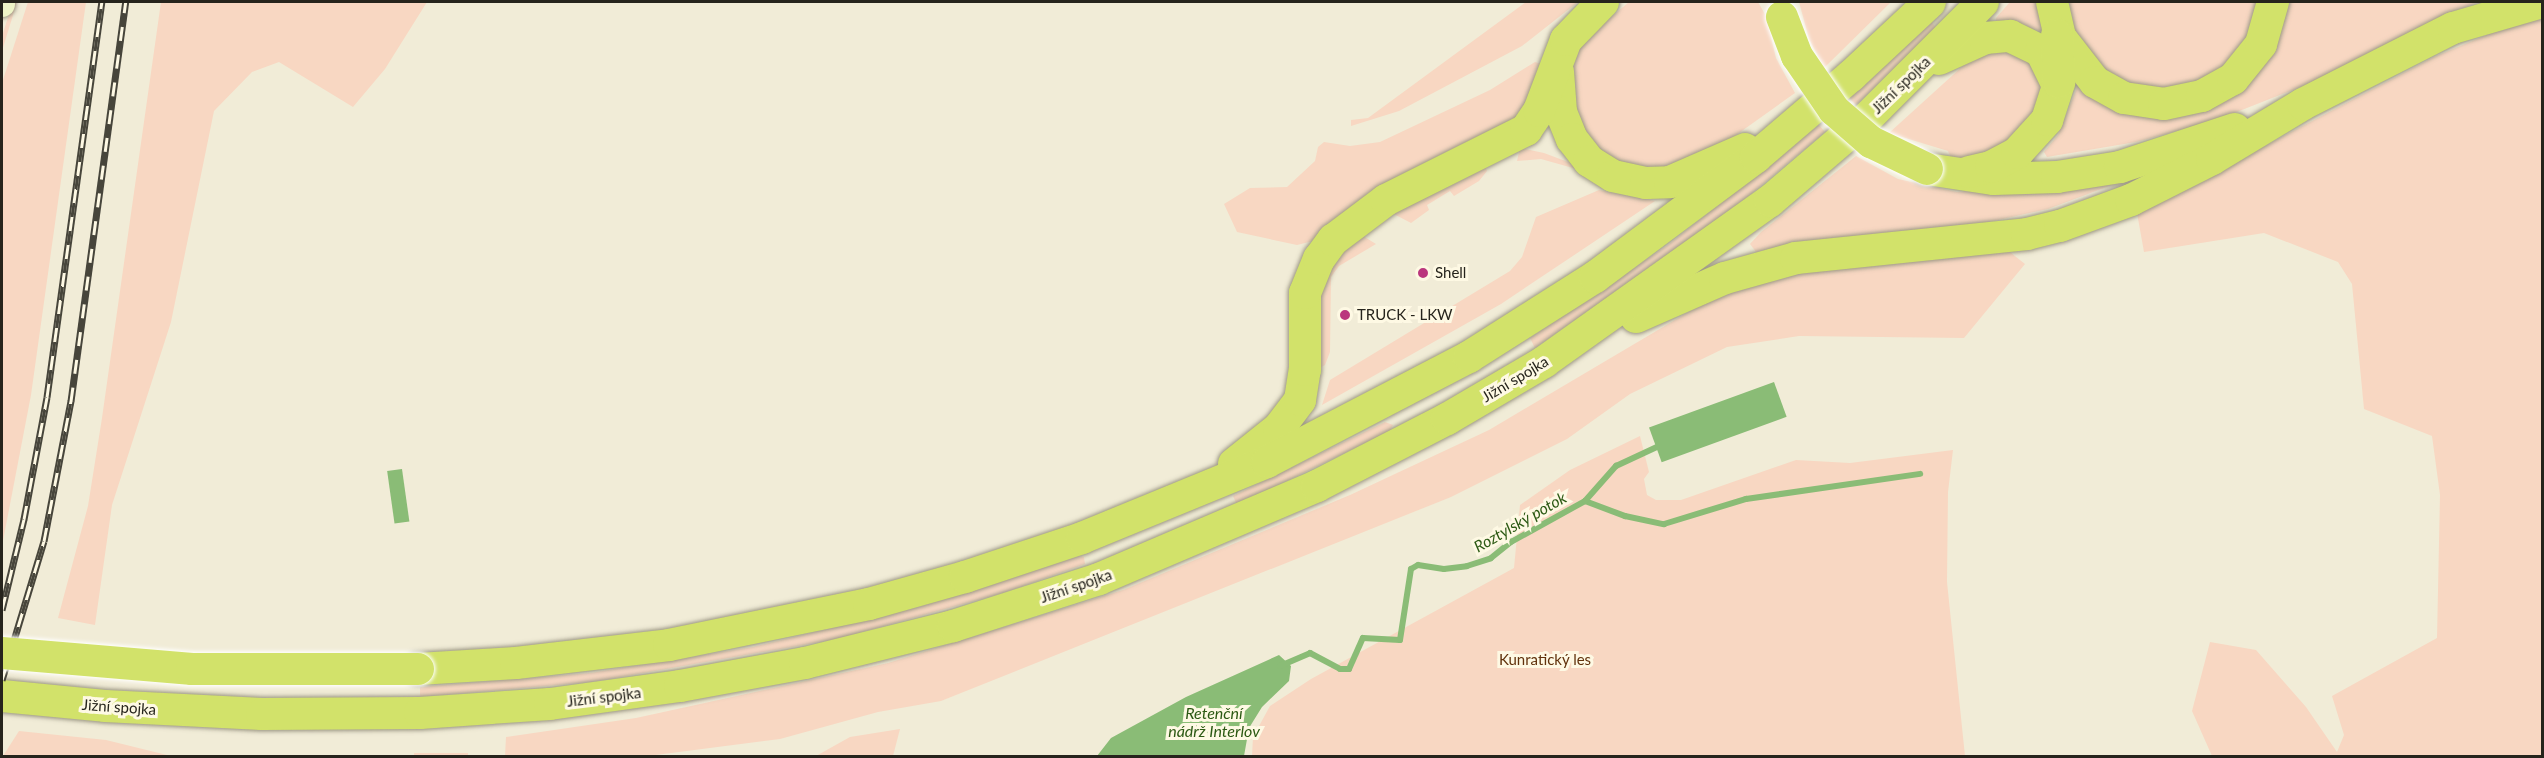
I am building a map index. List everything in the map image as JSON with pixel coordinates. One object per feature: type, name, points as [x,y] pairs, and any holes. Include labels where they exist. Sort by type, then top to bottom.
[{"type":"highway","points":[[1198,493],[1279,428],[1294,411],[1305,380],[1305,293],[1319,259],[1333,240],[1386,200],[1526,130],[1539,111],[1558,56],[1573,29],[1603,2]]},
{"type":"highway","points":[[2,653],[192,669],[418,669],[614,653],[797,621],[975,574],[1198,493],[1335,430],[1533,318],[1656,234],[1798,122],[1930,2]]},
{"type":"highway","name":"Jižní spojka","points":[[2,696],[183,711],[420,713],[550,704],[742,676],[879,646],[1026,604],[1155,557],[1264,511],[1382,454],[1544,363],[1770,201],[1909,78],[1983,2]]},
{"type":"highway","points":[[2054,12],[2071,56],[2095,82],[2124,98],[2164,104],[2202,96],[2233,79],[2261,44],[2273,2]]},
{"type":"highway","points":[[1544,363],[1667,302],[1763,265],[1816,255],[2027,234],[2060,226],[2132,200],[2212,159],[2303,105],[2453,28],[2542,2]]},
{"type":"highway","points":[[1778,7],[1807,74],[1834,110],[1871,142],[1936,171],[2015,179],[2120,167],[2303,105]]},
{"type":"highway","points":[[1936,171],[1976,171],[2017,153],[2047,120],[2057,94],[2060,67],[2054,12]]},
{"type":"highway","points":[[1909,78],[1969,44],[1985,38],[2010,36],[2041,51],[2053,70],[2057,94]]},
{"type":"highway","points":[[1558,56],[1559,102],[1572,139],[1589,161],[1624,179],[1658,183],[1680,179],[1798,122]]},
{"type":"green space","points":[[13,2],[17,2],[2,51],[2,36]]},
{"type":"green space","points":[[28,2],[86,2],[31,395],[2,546],[2,83]]},
{"type":"green space","points":[[161,2],[427,2],[385,69],[353,107],[279,62],[252,72],[214,111],[171,322],[112,505],[95,625],[58,618],[88,506]]},
{"type":"green space","points":[[1526,2],[1578,2],[1522,46],[1399,111],[1351,126],[1351,120],[1368,118]]},
{"type":"green space","points":[[1629,2],[1758,2],[1766,16],[1776,58],[1795,93],[1708,155],[1682,168],[1628,170],[1588,145],[1570,89],[1573,64],[1583,41]]},
{"type":"green space","points":[[1799,2],[1891,2],[1824,68],[1809,39]]},
{"type":"green space","points":[[2010,2],[2037,2],[2045,32],[1997,23],[1996,18]]},
{"type":"green space","points":[[2068,2],[2260,2],[2258,13],[2239,53],[2210,79],[2160,90],[2130,84],[2100,68],[2074,32]]},
{"type":"green space","points":[[2288,2],[2479,2],[2446,14],[2308,84],[2214,121],[2136,142],[2047,157],[2044,152],[2058,135],[2078,85],[2093,97],[2244,88],[2273,52]]},
{"type":"green space","points":[[2542,19],[2542,756],[2212,756],[2192,711],[2210,642],[2256,650],[2306,707],[2337,752],[2344,735],[2332,696],[2437,638],[2440,495],[2432,436],[2364,409],[2352,284],[2338,262],[2264,233],[2144,252],[2137,213],[2434,57],[2506,27]]},
{"type":"green space","points":[[1931,21],[1936,28],[1856,105],[1849,98]]},
{"type":"green space","points":[[1989,48],[2030,57],[2042,86],[2033,120],[1990,154],[1952,160],[1948,151],[1889,133],[1976,54]]},
{"type":"green space","points":[[1535,62],[1541,64],[1532,109],[1317,240],[1297,245],[1237,232],[1224,204],[1250,188],[1287,187],[1315,161],[1318,147],[1324,142],[1350,146],[1380,142],[1490,90]]},
{"type":"green space","points":[[1819,125],[1825,132],[1721,219],[1535,348],[1530,338],[1668,245]]},
{"type":"green space","points":[[1520,148],[1544,153],[1576,165],[1580,170],[1541,159],[1517,161]]},
{"type":"green space","points":[[1856,156],[1898,179],[1957,192],[2133,177],[2048,209],[1971,226],[1756,252],[1750,244],[1761,232]]},
{"type":"green space","points":[[1484,163],[1487,171],[1479,181],[1454,196],[1450,191],[1427,205],[1429,210],[1411,223],[1390,212],[1358,233],[1376,244],[1339,266],[1331,277],[1330,352],[1325,365],[1314,371],[1313,297],[1332,255],[1376,215]]},
{"type":"green space","points":[[1599,190],[1655,201],[1501,304],[1322,405],[1330,380],[1510,271],[1522,257],[1536,217]]},
{"type":"green space","points":[[2006,249],[2025,264],[1964,338],[1799,336],[1727,347],[1630,394],[1567,439],[1451,497],[941,701],[878,712],[780,739],[648,756],[505,756],[506,737],[636,718],[888,663],[1123,590],[1350,495],[1489,430],[1707,301],[1779,276]]},
{"type":"green space","points":[[1385,422],[1393,425],[1390,431],[1237,505],[1233,496]]},
{"type":"green space","name":"Kunratický les","points":[[1640,436],[1649,472],[1644,479],[1647,495],[1656,500],[1681,500],[1796,460],[1850,463],[1953,450],[1948,492],[1947,582],[1965,756],[1252,756],[1253,737],[1270,706],[1311,679],[1514,568],[1520,505],[1570,470]]},
{"type":"green space","points":[[1078,556],[1084,557],[1085,564],[1003,593],[837,639],[592,682],[420,697],[420,687],[590,673],[753,647],[919,607]]},
{"type":"green space","points":[[900,729],[893,756],[816,756],[850,737]]},
{"type":"green space","points":[[19,731],[106,740],[171,756],[3,756]]},
{"type":"green space","points":[[414,753],[468,753],[468,756],[414,756]]},
{"type":"water","points":[[1774,382],[1787,417],[1662,462],[1649,427]]},
{"type":"water","points":[[402,469],[409,521],[395,524],[387,471]]},
{"type":"water","name":"Retenční nádrž Interlov","points":[[1279,655],[1291,666],[1289,681],[1262,707],[1249,728],[1244,756],[1097,756],[1111,738],[1186,697]]},
{"type":"waterway","name":"Roztylský potok","points":[[1280,666],[1310,653],[1340,669],[1349,669],[1363,638],[1400,640],[1411,569],[1418,565],[1444,569],[1467,566],[1491,558],[1511,542],[1585,501],[1616,466],[1657,447]]},
{"type":"waterway","name":"Roztylský potok","points":[[1585,501],[1625,516],[1664,524],[1746,499],[1920,474]]},
{"type":"railway","points":[[2,610],[24,519],[47,397],[102,2]]},
{"type":"railway","points":[[2,680],[44,541],[71,401],[126,2]]},
{"type":"place","name":"Shell","points":[[1423,273]]},
{"type":"place","name":"TRUCK - LKW","points":[[1345,315]]}]
